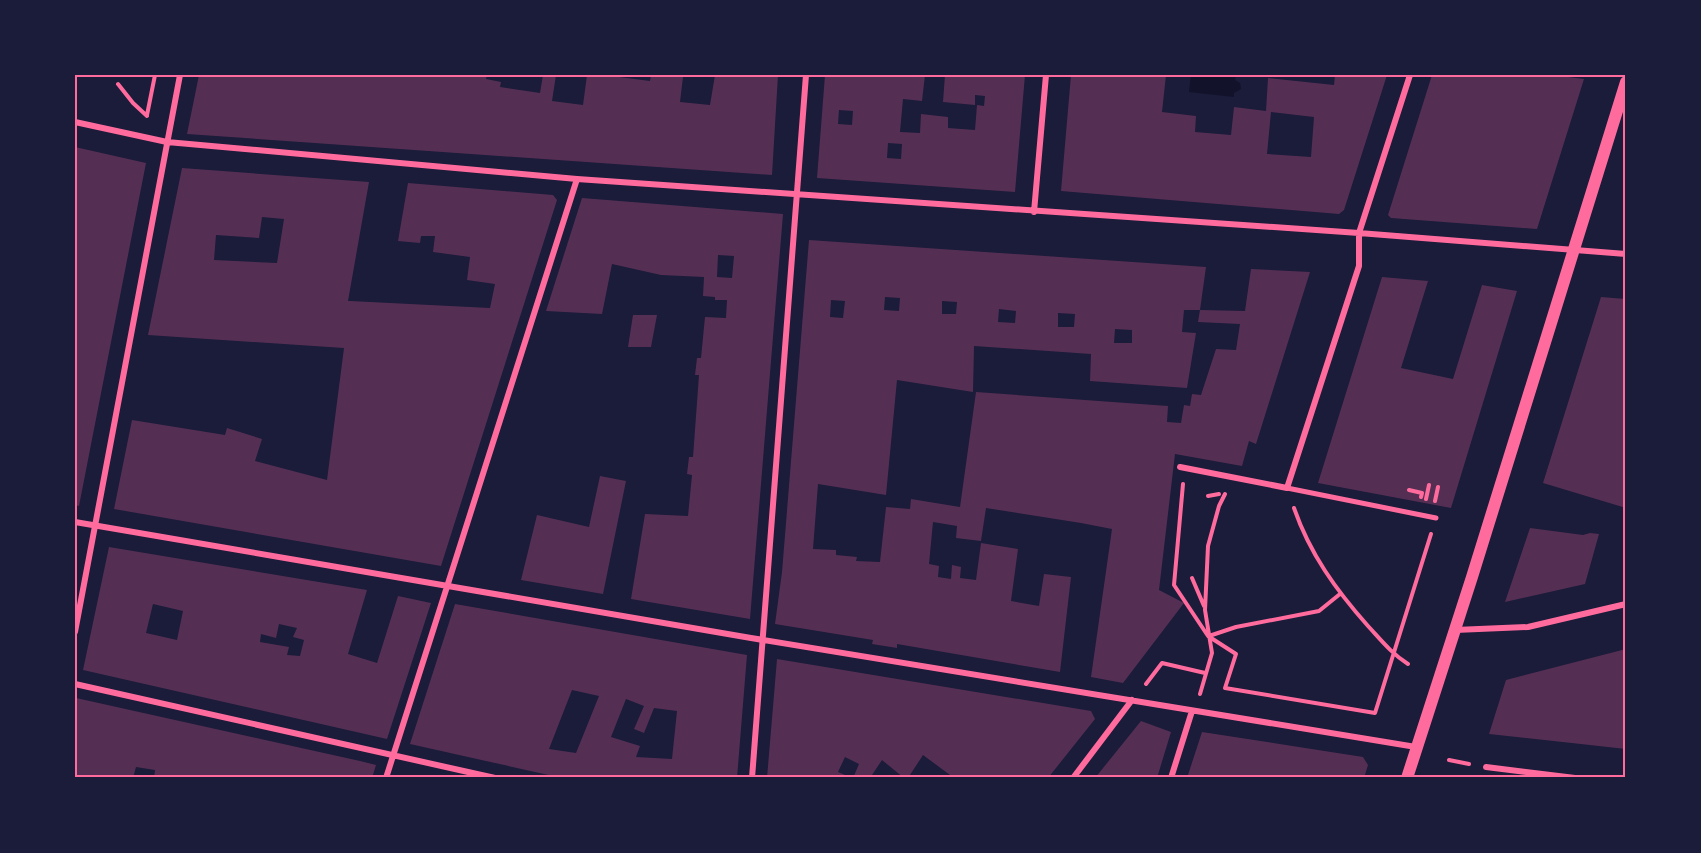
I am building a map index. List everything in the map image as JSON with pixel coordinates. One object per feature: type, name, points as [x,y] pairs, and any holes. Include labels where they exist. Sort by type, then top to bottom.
[{"type":"main road","points":[[1407,778],[1626,82]]},
{"type":"street","points":[[75,632],[180,75]]},
{"type":"street","points":[[753,778],[806,75]]},
{"type":"street","points":[[1034,212],[1046,75]]},
{"type":"street","points":[[1287,488],[1359,266],[1359,233],[1410,75]]},
{"type":"street","points":[[75,122],[166,142],[577,179],[1359,233],[1626,254]]},
{"type":"street","points":[[386,778],[577,179]]},
{"type":"street","points":[[1180,467],[1436,518]]},
{"type":"street","points":[[75,522],[763,640],[1416,747]]},
{"type":"street","points":[[1455,630],[1528,627],[1626,604]]},
{"type":"street","points":[[75,684],[495,778]]},
{"type":"street","points":[[1072,778],[1132,700]]},
{"type":"street","points":[[1171,778],[1192,711]]},
{"type":"street","points":[[1486,767],[1575,778]]},
{"type":"path","points":[[118,84],[147,116],[155,75]]},
{"type":"path","points":[[1180,467],[1183,482],[1174,585],[1208,636],[1236,654],[1225,688],[1375,713],[1436,518]]},
{"type":"path","points":[[1202,684],[1212,653],[1205,610],[1208,546],[1220,506],[1233,477]]},
{"type":"path","points":[[1429,485],[1426,500],[1435,501],[1438,487]]},
{"type":"path","points":[[1287,488],[1304,536],[1340,594],[1392,653],[1408,664]]},
{"type":"path","points":[[1192,578],[1205,610]]},
{"type":"path","points":[[1208,636],[1236,627],[1319,611],[1340,594]]},
{"type":"path","points":[[1142,689],[1162,663],[1205,674]]},
{"type":"shaded area","points":[[1191,75],[1236,76],[1235,80],[1240,83],[1241,89],[1234,93],[1234,97],[1189,92]]},
{"type":"building","points":[[199,75],[487,75],[486,79],[501,82],[500,87],[540,93],[543,75],[556,75],[552,101],[583,105],[587,75],[619,75],[619,77],[650,81],[651,75],[683,77],[680,102],[710,105],[715,75],[778,75],[772,175],[187,134]]},
{"type":"building","points":[[825,75],[925,75],[922,101],[903,99],[900,132],[920,133],[921,114],[948,117],[948,128],[975,130],[977,105],[984,106],[985,96],[975,95],[975,105],[943,102],[945,75],[1025,75],[1015,192],[817,178]],"holes":[[[839,110],[853,111],[852,125],[838,124]],[[888,143],[902,144],[901,159],[887,158]]]},
{"type":"building","points":[[1071,75],[1166,75],[1162,112],[1196,116],[1195,132],[1231,135],[1234,107],[1266,111],[1268,78],[1334,85],[1335,75],[1387,75],[1344,210],[1339,214],[1061,191]],"holes":[[[1271,112],[1314,117],[1311,157],[1267,154]]]},
{"type":"building","points":[[1432,75],[1553,75],[1584,79],[1537,229],[1391,218],[1388,215]]},
{"type":"building","points":[[75,147],[146,163],[79,506],[75,505]]},
{"type":"building","points":[[182,168],[369,182],[348,301],[490,308],[495,284],[467,280],[470,257],[433,252],[435,236],[421,236],[420,243],[398,241],[408,183],[553,195],[557,200],[441,566],[114,509],[132,420],[225,435],[227,428],[262,439],[255,461],[327,480],[344,348],[148,335]],"holes":[[[262,217],[284,219],[277,263],[214,260],[216,235],[259,238]]]},
{"type":"building","points":[[582,198],[783,214],[750,619],[631,599],[645,514],[688,516],[692,475],[687,474],[689,457],[693,457],[699,375],[695,375],[697,358],[701,358],[705,317],[726,318],[727,300],[715,300],[715,297],[703,296],[704,277],[661,275],[612,264],[602,314],[546,311]],"holes":[[[718,255],[734,256],[732,278],[717,277]]]},
{"type":"building","points":[[809,240],[1206,267],[1200,310],[1245,311],[1251,269],[1310,272],[1256,444],[1249,441],[1242,466],[1175,454],[1159,590],[1184,603],[1123,683],[1091,677],[1112,529],[986,508],[981,541],[956,538],[957,526],[933,522],[929,564],[939,566],[938,577],[951,579],[952,565],[961,567],[960,578],[976,580],[981,543],[1018,549],[1011,601],[1039,606],[1044,574],[1071,577],[1060,672],[897,644],[897,648],[872,644],[873,640],[775,624],[782,572]],"holes":[[[885,297],[900,298],[899,311],[884,310]],[[831,300],[845,301],[843,318],[830,317]],[[942,301],[957,302],[956,314],[942,314]],[[999,309],[1016,311],[1015,323],[998,322]],[[1184,310],[1200,310],[1198,322],[1240,324],[1236,350],[1216,349],[1201,395],[1192,394],[1190,406],[1184,405],[1181,423],[1167,422],[1168,406],[976,392],[960,507],[911,499],[910,509],[886,507],[880,562],[856,561],[857,557],[836,555],[836,550],[813,549],[818,484],[886,495],[897,380],[973,392],[974,346],[1091,354],[1090,381],[1187,388],[1196,333],[1182,332]],[[1058,313],[1075,314],[1074,327],[1058,327]],[[1115,329],[1132,330],[1132,343],[1114,343]]]},
{"type":"building","points":[[1382,277],[1428,281],[1401,368],[1453,379],[1482,285],[1517,291],[1451,508],[1318,483]]},
{"type":"building","points":[[1601,297],[1626,299],[1626,508],[1543,483]]},
{"type":"building","points":[[633,315],[657,315],[651,347],[628,347]]},
{"type":"building","points":[[600,476],[626,481],[603,594],[521,580],[537,515],[589,527]]},
{"type":"building","points":[[1530,528],[1583,535],[1599,534],[1585,584],[1505,602]]},
{"type":"building","points":[[109,547],[367,590],[348,654],[377,663],[398,596],[431,603],[387,739],[83,670]],"holes":[[[153,604],[183,611],[177,640],[146,633]],[[279,624],[297,628],[293,637],[304,640],[300,656],[287,655],[289,647],[260,642],[261,634],[276,638]]]},
{"type":"building","points":[[455,604],[747,655],[737,778],[562,778],[410,744]],"holes":[[[572,690],[599,696],[576,753],[549,749]],[[626,699],[644,706],[634,729],[644,733],[654,708],[677,711],[672,759],[636,757],[640,746],[611,737]]]},
{"type":"building","points":[[1626,649],[1626,749],[1489,734],[1506,680]]},
{"type":"building","points":[[777,659],[1091,711],[1095,719],[1048,778],[947,778],[950,775],[923,755],[908,778],[904,778],[882,760],[870,778],[853,778],[859,764],[845,757],[838,772],[852,778],[767,778]]},
{"type":"building","points":[[76,698],[376,765],[372,778],[154,778],[155,770],[136,767],[133,778],[75,778]]},
{"type":"building","points":[[1141,721],[1171,732],[1157,778],[1095,778]]},
{"type":"building","points":[[1202,732],[1363,757],[1368,765],[1364,778],[1187,778]]}]
